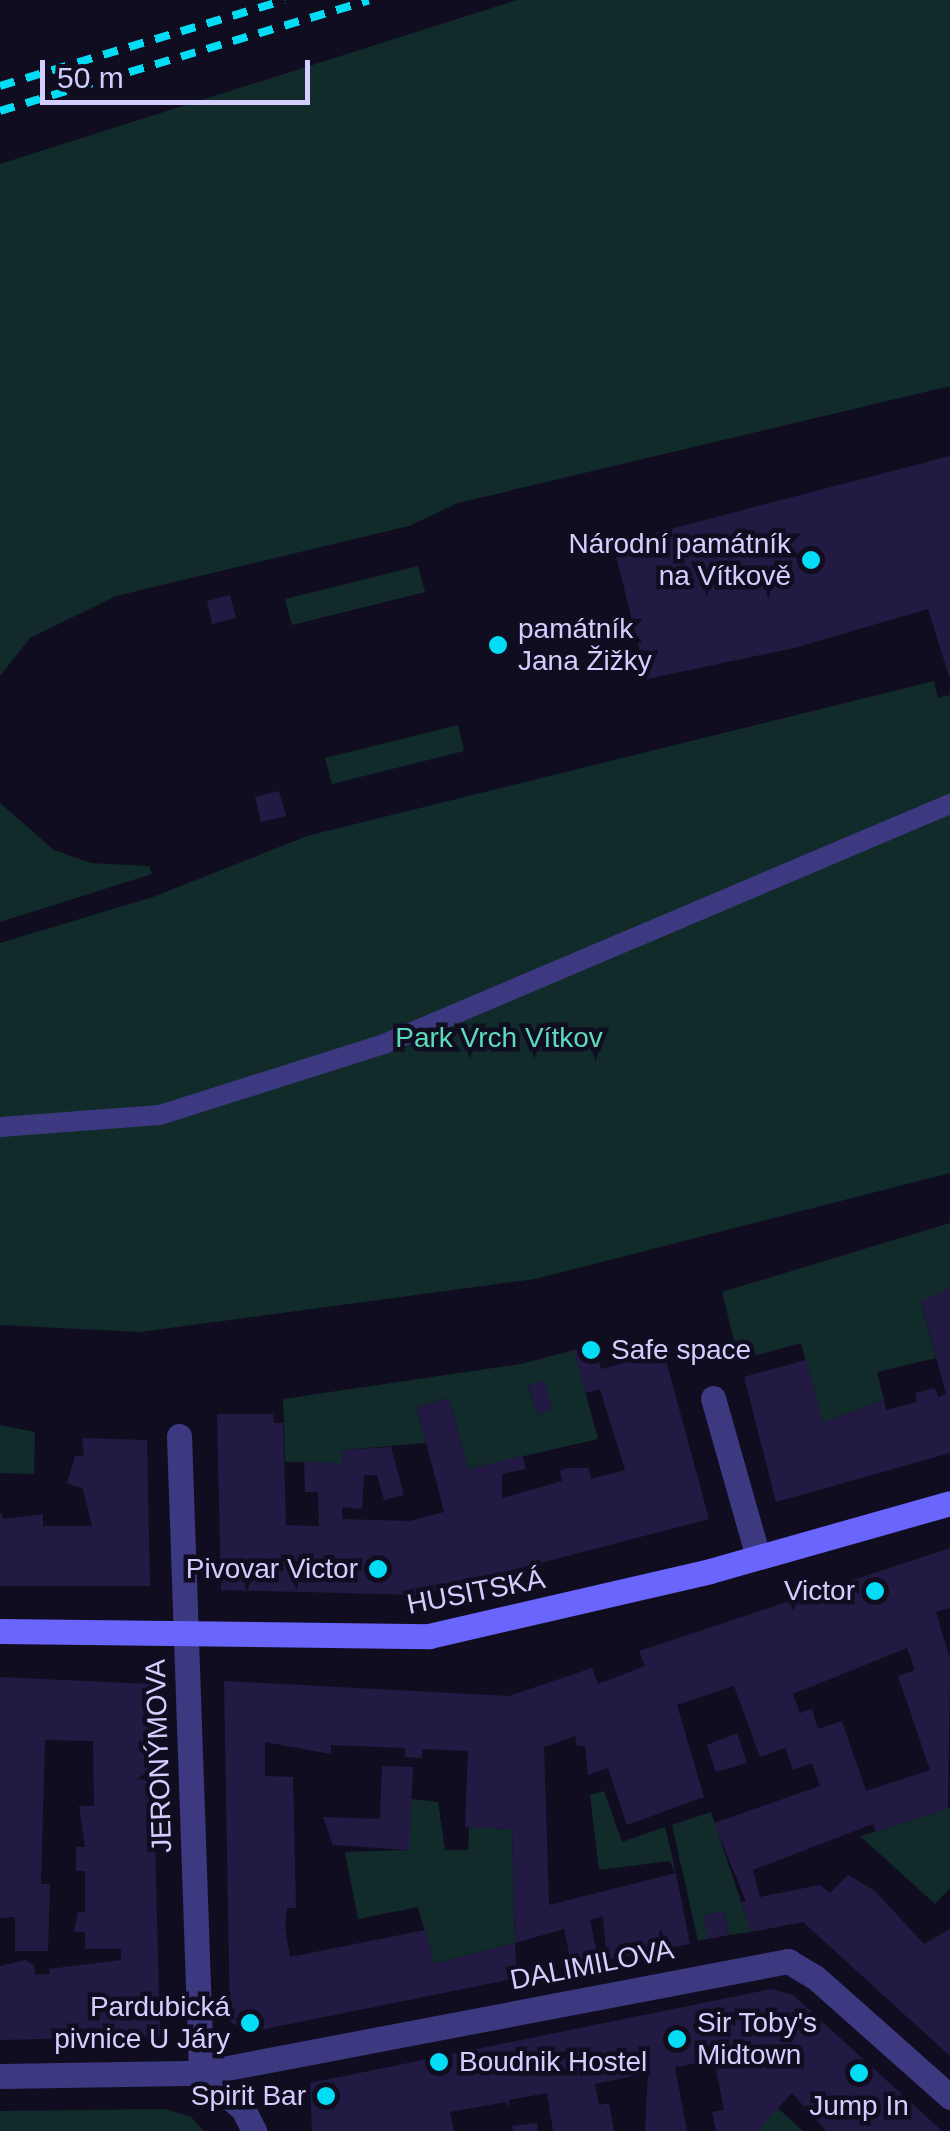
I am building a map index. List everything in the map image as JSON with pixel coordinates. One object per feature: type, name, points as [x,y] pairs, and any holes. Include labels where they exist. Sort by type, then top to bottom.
[{"type":"main road","name":"HUSITSKÁ","points":[[0,1631],[429,1636],[758,1558],[950,1503]]},
{"type":"street","points":[[712,1398],[758,1558]]},
{"type":"street","name":"JERONÝMOVA","points":[[179,1436],[201,2073]]},
{"type":"street","name":"DALIMILOVA","points":[[201,2073],[788,1961],[815,1977],[950,2097]]},
{"type":"street","points":[[0,2076],[201,2073],[244,2109],[254,2131]]},
{"type":"lane","points":[[0,1127],[160,1115],[384,1044],[950,804]]},
{"type":"green space","points":[[517,0],[950,0],[950,386],[458,503],[409,526],[116,596],[30,638],[0,676],[0,164]]},
{"type":"green space","points":[[418,566],[425,592],[292,625],[285,599]]},
{"type":"green space","name":"Park Vrch Vítkov","points":[[934,681],[938,698],[950,695],[950,1173],[535,1279],[140,1332],[0,1325],[0,943],[153,897],[307,836]]},
{"type":"green space","points":[[458,725],[464,751],[332,784],[325,758]]},
{"type":"green space","points":[[0,803],[54,850],[91,863],[149,866],[152,874],[0,922]]},
{"type":"green space","points":[[950,1223],[950,1288],[921,1302],[936,1358],[877,1372],[884,1400],[823,1423],[801,1343],[739,1360],[722,1292]]},
{"type":"green space","points":[[574,1350],[598,1439],[468,1469],[449,1398],[417,1407],[426,1443],[343,1450],[342,1463],[285,1462],[283,1399],[521,1364]],"holes":[[[544,1380],[552,1409],[537,1414],[528,1386]]]},
{"type":"green space","points":[[0,1425],[35,1432],[34,1474],[0,1473]]},
{"type":"green space","points":[[604,1791],[622,1842],[665,1827],[676,1873],[669,1861],[599,1870],[590,1795]]},
{"type":"green space","points":[[411,1799],[438,1802],[445,1850],[468,1850],[469,1827],[512,1829],[515,1943],[434,1964],[418,1907],[358,1919],[345,1852],[408,1850]]},
{"type":"green space","points":[[950,1808],[950,1888],[935,1904],[860,1836]]},
{"type":"green space","points":[[711,1812],[751,1932],[729,1935],[724,1912],[708,1939],[698,1941],[672,1825]]},
{"type":"green space","points":[[778,2108],[803,2131],[757,2131]]},
{"type":"green space","points":[[166,2109],[191,2117],[204,2131],[0,2131],[0,2111]]},
{"type":"building","points":[[950,456],[950,679],[928,609],[794,648],[647,679],[613,544]]},
{"type":"building","points":[[230,595],[236,618],[212,624],[207,601]]},
{"type":"building","points":[[279,791],[286,816],[261,822],[255,797]]},
{"type":"building","points":[[950,1288],[950,1453],[776,1502],[744,1377],[806,1360],[823,1423],[884,1400],[886,1410],[917,1402],[915,1393],[935,1388],[938,1397],[946,1394],[921,1301]]},
{"type":"building","points":[[594,1344],[601,1369],[664,1353],[709,1519],[418,1595],[221,1590],[217,1414],[273,1414],[274,1423],[283,1423],[286,1525],[319,1526],[318,1492],[305,1492],[304,1462],[342,1463],[343,1450],[391,1447],[404,1495],[384,1500],[377,1475],[364,1475],[362,1509],[342,1507],[342,1519],[410,1521],[444,1512],[417,1407],[449,1398],[468,1469],[522,1456],[526,1469],[502,1474],[502,1498],[562,1481],[560,1471],[568,1468],[588,1468],[591,1479],[625,1470],[600,1389],[585,1393],[574,1350]]},
{"type":"building","points":[[545,1380],[552,1410],[537,1414],[528,1385]]},
{"type":"building","points":[[82,1438],[147,1440],[150,1586],[0,1586],[0,1512],[4,1519],[43,1514],[43,1526],[92,1526],[83,1489],[67,1483],[75,1456],[84,1456]]},
{"type":"building","points":[[950,1548],[950,1608],[936,1612],[950,1659],[948,1809],[876,1831],[873,1824],[753,1870],[760,1897],[820,1885],[830,1893],[848,1875],[875,1891],[924,1944],[950,1929],[950,2056],[803,1922],[751,1932],[741,1902],[746,1901],[714,1823],[820,1786],[812,1763],[793,1770],[785,1748],[760,1757],[734,1686],[677,1705],[704,1797],[627,1825],[608,1768],[588,1775],[585,1746],[577,1746],[575,1736],[544,1747],[549,1905],[676,1873],[690,1944],[607,1960],[603,1916],[590,1920],[598,1958],[571,1963],[564,1929],[515,1943],[517,1978],[245,2033],[230,2021],[224,1681],[509,1696],[592,1668],[598,1684],[645,1666],[639,1651]],"holes":[[[907,1648],[915,1670],[898,1676],[930,1770],[866,1791],[842,1721],[818,1729],[812,1709],[800,1713],[793,1694]],[[265,1742],[331,1754],[331,1745],[405,1748],[405,1757],[422,1758],[422,1749],[468,1751],[465,1827],[512,1829],[515,1943],[434,1964],[425,1930],[290,1957],[285,1927],[287,1908],[296,1908],[293,1777],[265,1776]]]},
{"type":"building","points":[[0,1677],[151,1684],[160,2036],[0,2040],[0,1966],[25,1960],[34,1965],[35,1975],[50,1974],[49,1969],[121,1960],[121,1949],[85,1949],[85,1932],[74,1932],[78,1912],[85,1912],[85,1871],[76,1871],[76,1847],[85,1847],[79,1806],[94,1806],[93,1741],[45,1740],[41,1884],[50,1884],[48,1951],[15,1951],[15,1917],[0,1918]]},
{"type":"building","points":[[737,1733],[747,1763],[716,1772],[707,1745]]},
{"type":"building","points":[[382,1766],[413,1767],[409,1850],[333,1845],[323,1817],[380,1819]]},
{"type":"building","points":[[724,1911],[729,1935],[708,1939],[703,1915]]},
{"type":"building","points":[[771,1989],[793,1995],[942,2131],[826,2131],[792,2093],[757,2131],[716,2131],[712,2112],[724,2110],[714,2060],[675,2067],[687,2131],[645,2131],[648,2073],[595,2084],[599,2105],[609,2103],[614,2131],[553,2131],[547,2093],[509,2100],[510,2108],[505,2102],[450,2112],[454,2131],[312,2131],[310,2083]]},
{"type":"building","points":[[537,2123],[538,2131],[513,2131],[512,2126]]},
{"type":"railway","points":[[0,86],[284,0]]},
{"type":"railway","points":[[0,111],[369,0]]},
{"type":"place","name":"Národní památník na Vítkově","points":[[811,560]]},
{"type":"place","name":"památník Jana Žižky","points":[[498,645]]},
{"type":"place","name":"Safe space","points":[[591,1350]]},
{"type":"place","name":"Pivovar Victor","points":[[378,1569]]},
{"type":"place","name":"Victor","points":[[875,1591]]},
{"type":"place","name":"Pardubická pivnice U Járy","points":[[250,2023]]},
{"type":"place","name":"Sir Toby's Midtown","points":[[677,2039]]},
{"type":"place","name":"Boudnik Hostel","points":[[439,2062]]},
{"type":"place","name":"Jump In","points":[[859,2073]]},
{"type":"place","name":"Spirit Bar","points":[[326,2096]]}]
